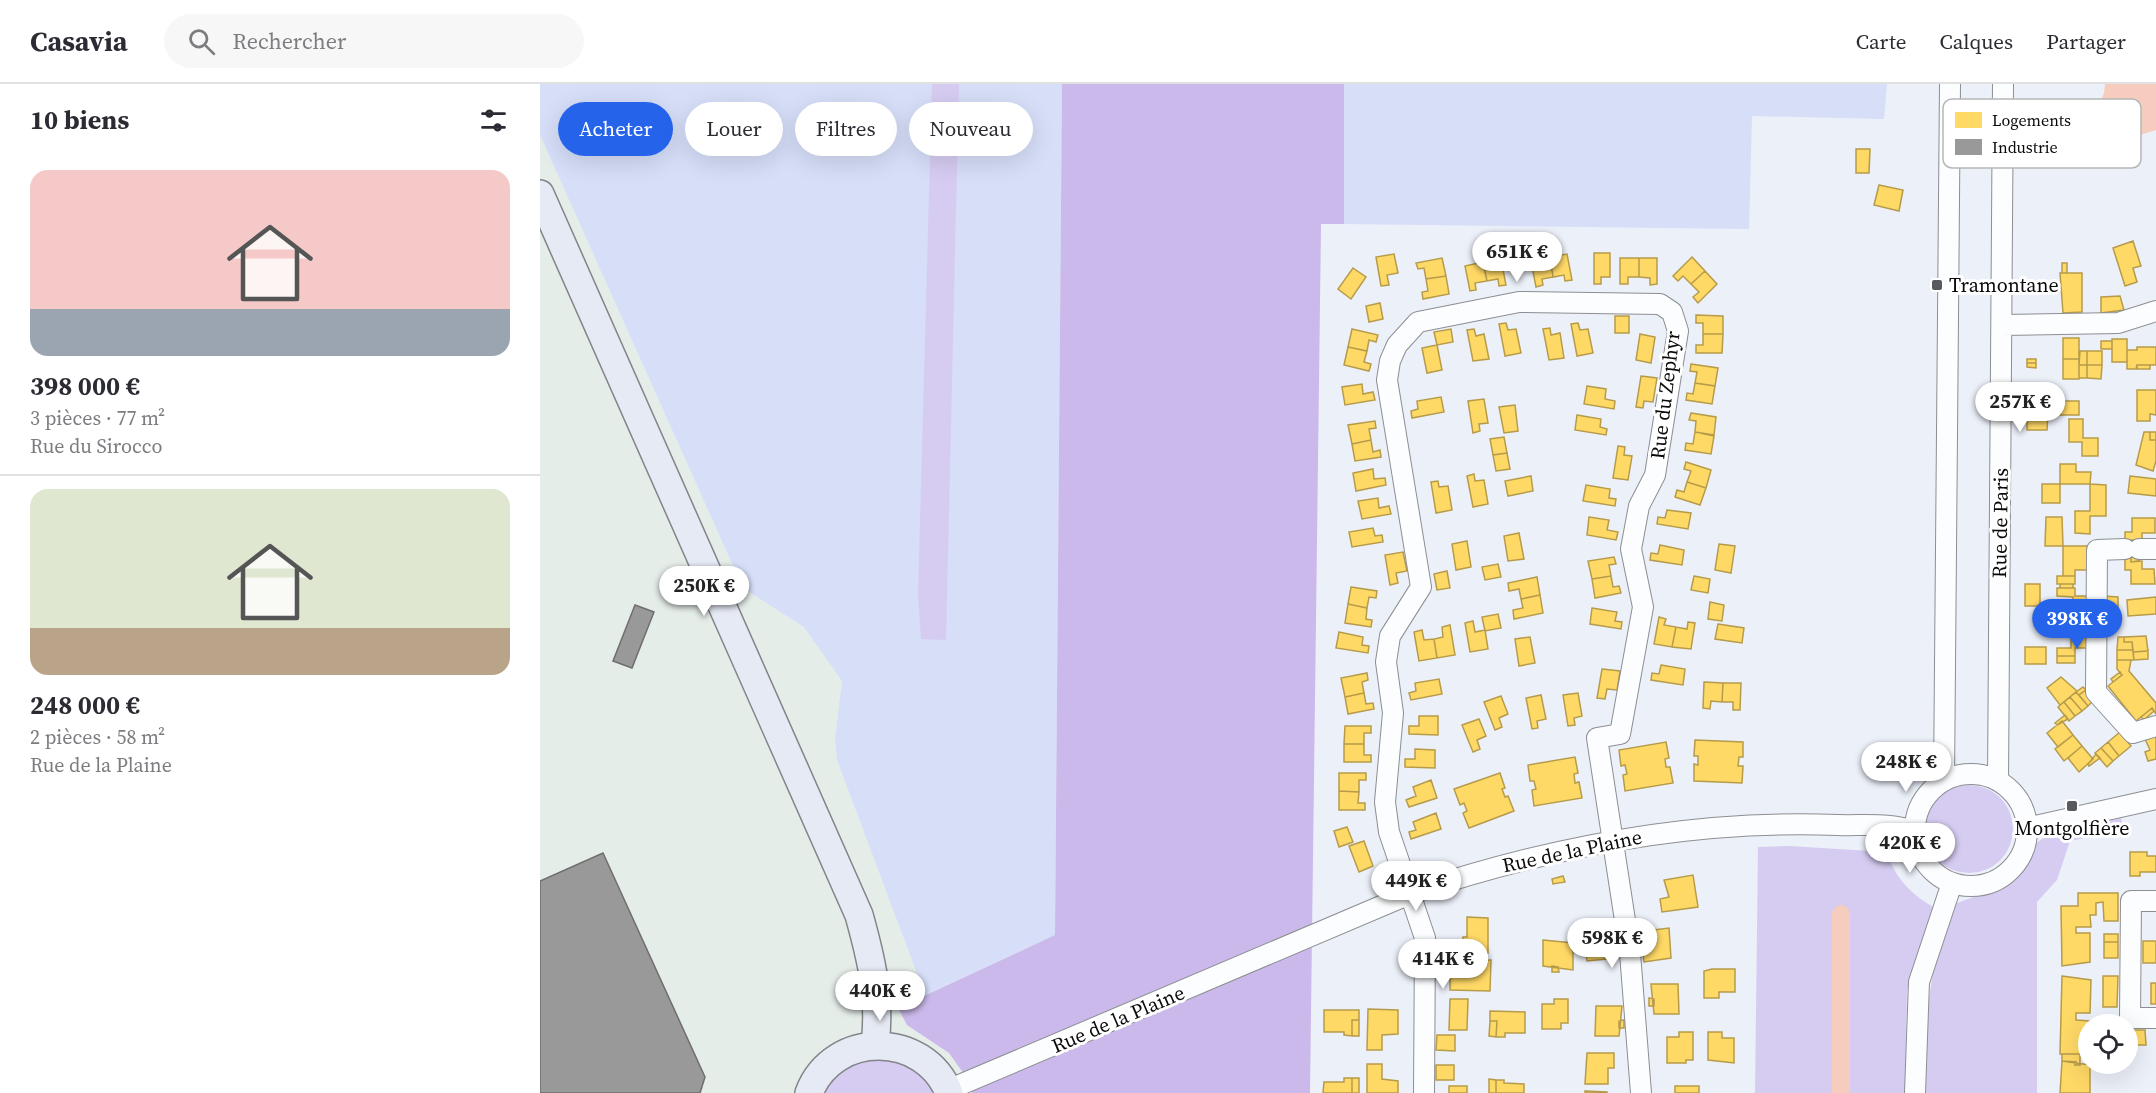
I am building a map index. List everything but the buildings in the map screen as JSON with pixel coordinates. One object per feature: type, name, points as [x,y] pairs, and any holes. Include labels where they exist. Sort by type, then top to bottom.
[{"type":"street","points":[[1950,84],[1950,99]]},
{"type":"street","name":"Rue de Paris","points":[[2003,84],[2003,99]]},
{"type":"street","points":[[1944,781],[1949,168]]},
{"type":"street","name":"Rue de Paris","points":[[1998,782],[2003,168]]},
{"type":"street","points":[[540,194],[859,915],[872,962],[878,1009],[874,1044]]},
{"type":"street","name":"Rue du Zephyr","points":[[1412,893],[1389,832],[1385,802],[1393,713],[1386,662],[1390,636],[1421,586],[1387,380],[1390,361],[1397,345],[1418,321],[1519,302],[1660,304],[1672,312],[1678,331],[1655,475],[1640,506],[1631,549],[1643,607],[1620,734],[1597,738],[1611,840]]},
{"type":"street","points":[[2002,325],[2118,323],[2156,311]]},
{"type":"street","points":[[2140,549],[2097,550],[2096,692],[2133,733],[2156,726]]},
{"type":"street","points":[[1966,774],[1983,776],[1998,782],[2020,803],[2026,828],[2023,850],[2014,865],[2001,877],[1986,884],[1968,886],[1952,883],[1937,875],[1925,863],[1918,848],[1915,832],[1917,815],[1924,799],[1944,781],[1966,774]]},
{"type":"street","points":[[2026,828],[2156,799]]},
{"type":"street","name":"Rue de la Plaine","points":[[949,1091],[1412,893],[1482,870],[1611,840],[1683,830],[1788,823],[1888,827],[1915,832]]},
{"type":"street","points":[[1611,840],[1630,953],[1641,1093]]},
{"type":"street","points":[[1915,1093],[1918,982],[1952,883]]},
{"type":"street","points":[[1412,893],[1425,938],[1424,1093]]},
{"type":"street","points":[[2156,901],[2131,901],[2130,1018],[2156,1018]]},
{"type":"street","points":[[809,1093],[813,1083],[829,1063],[850,1050],[874,1044],[897,1046],[918,1055],[936,1070],[949,1091]]},
{"type":"shaded area","points":[[540,84],[1062,84],[1055,935],[925,995],[837,760],[835,739],[842,681],[804,627],[743,588],[540,135]]},
{"type":"shaded area","points":[[932,84],[959,84],[959,102],[932,102]]},
{"type":"shaded area","points":[[1062,84],[1344,84],[1344,224],[1321,224],[1310,1093],[972,1093],[966,1077],[949,1053],[907,1025],[898,1008],[1055,935]]},
{"type":"shaded area","points":[[1344,84],[1887,84],[1884,119],[1752,116],[1749,229],[1344,224]]},
{"type":"shaded area","points":[[2105,84],[2156,84],[2156,130],[2141,135],[2141,99],[2102,99]]},
{"type":"shaded area","points":[[540,135],[743,588],[804,627],[843,681],[835,739],[837,760],[925,995],[898,1008],[907,1025],[949,1053],[966,1077],[972,1093],[540,1093]]},
{"type":"shaded area","points":[[930,156],[957,156],[946,640],[921,639],[918,594]]},
{"type":"shaded area","points":[[1969,785],[1986,788],[2000,798],[2010,812],[2013,829],[2010,846],[2000,860],[1986,870],[1969,873],[1952,870],[1938,860],[1928,846],[1925,829],[1928,812],[1938,798],[1952,788]]},
{"type":"shaded area","points":[[2121,818],[2124,830],[2070,841],[2057,880],[2037,902],[2037,1093],[1924,1093],[1927,1019],[1933,973],[1947,926],[1957,903],[2001,887],[2014,877],[2030,858],[2036,843],[2050,834]]},
{"type":"shaded area","points":[[1789,846],[1887,852],[1894,870],[1904,884],[1933,907],[1907,991],[1905,1093],[1755,1093],[1758,847]]},
{"type":"shaded area","points":[[870,1057],[909,1063],[939,1093],[822,1093],[843,1070]]},
{"type":"waterway","points":[[1841,914],[1841,1093]]},
{"type":"place","name":"Tramontane","points":[[1937,285]]},
{"type":"place","name":"Montgolfière","points":[[2072,806]]}]
